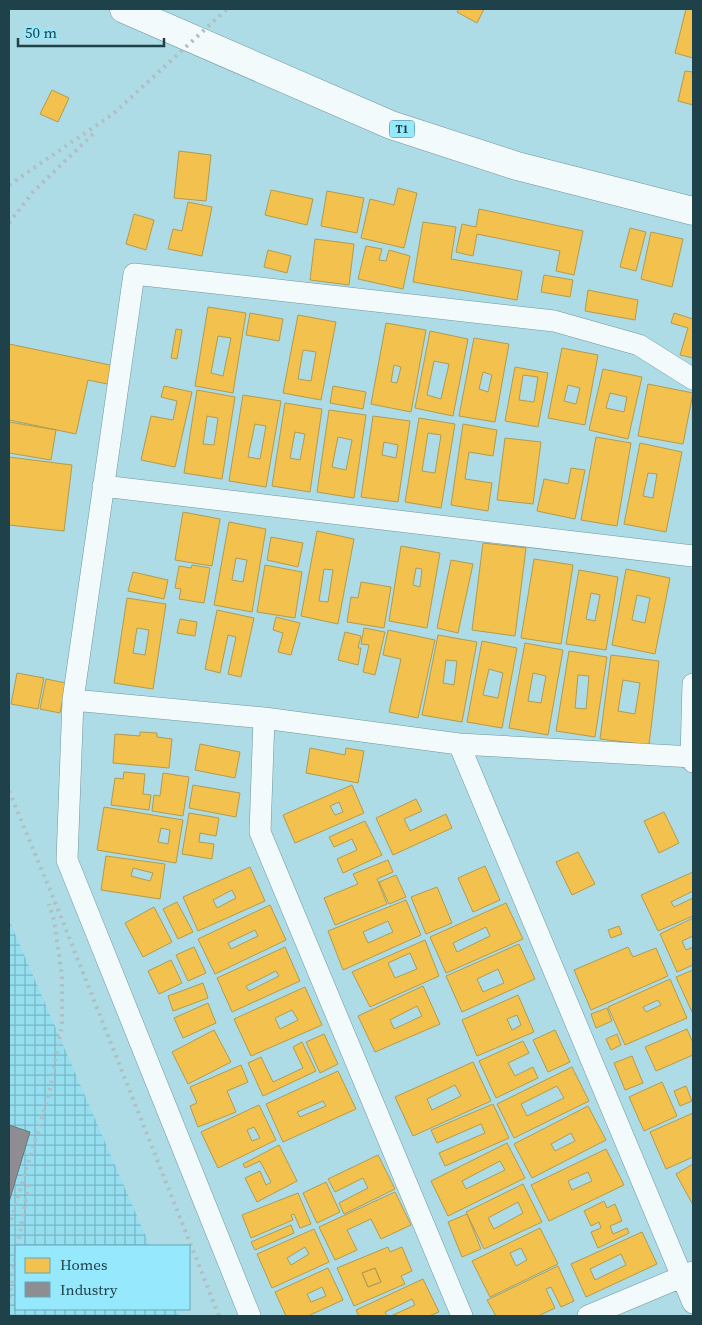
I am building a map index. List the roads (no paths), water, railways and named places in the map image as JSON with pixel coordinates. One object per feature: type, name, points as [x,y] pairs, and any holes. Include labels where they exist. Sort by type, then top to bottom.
[{"type":"highway","name":"T1","points":[[124,9],[391,125],[516,166],[693,211]]},
{"type":"street","points":[[250,1316],[67,860],[72,700],[134,274],[554,321],[639,345],[693,379]]},
{"type":"street","points":[[103,486],[693,556]]},
{"type":"street","points":[[72,700],[264,718],[459,744],[692,758],[693,684]]},
{"type":"street","points":[[264,718],[260,832],[462,1316]]},
{"type":"street","points":[[459,744],[688,1274],[693,1303]]},
{"type":"street","points":[[588,1316],[688,1274]]},
{"type":"railway","points":[[9,185],[113,114],[227,9]]},
{"type":"railway","points":[[9,223],[33,192],[93,134]]},
{"type":"railway","points":[[9,791],[219,1316]]},
{"type":"railway","points":[[9,1227],[49,1094],[62,1025],[62,976],[54,920],[49,904]]},
{"type":"railway","points":[[18,1245],[29,1180]]},
{"type":"railway","points":[[9,1298],[15,1260]]}]
